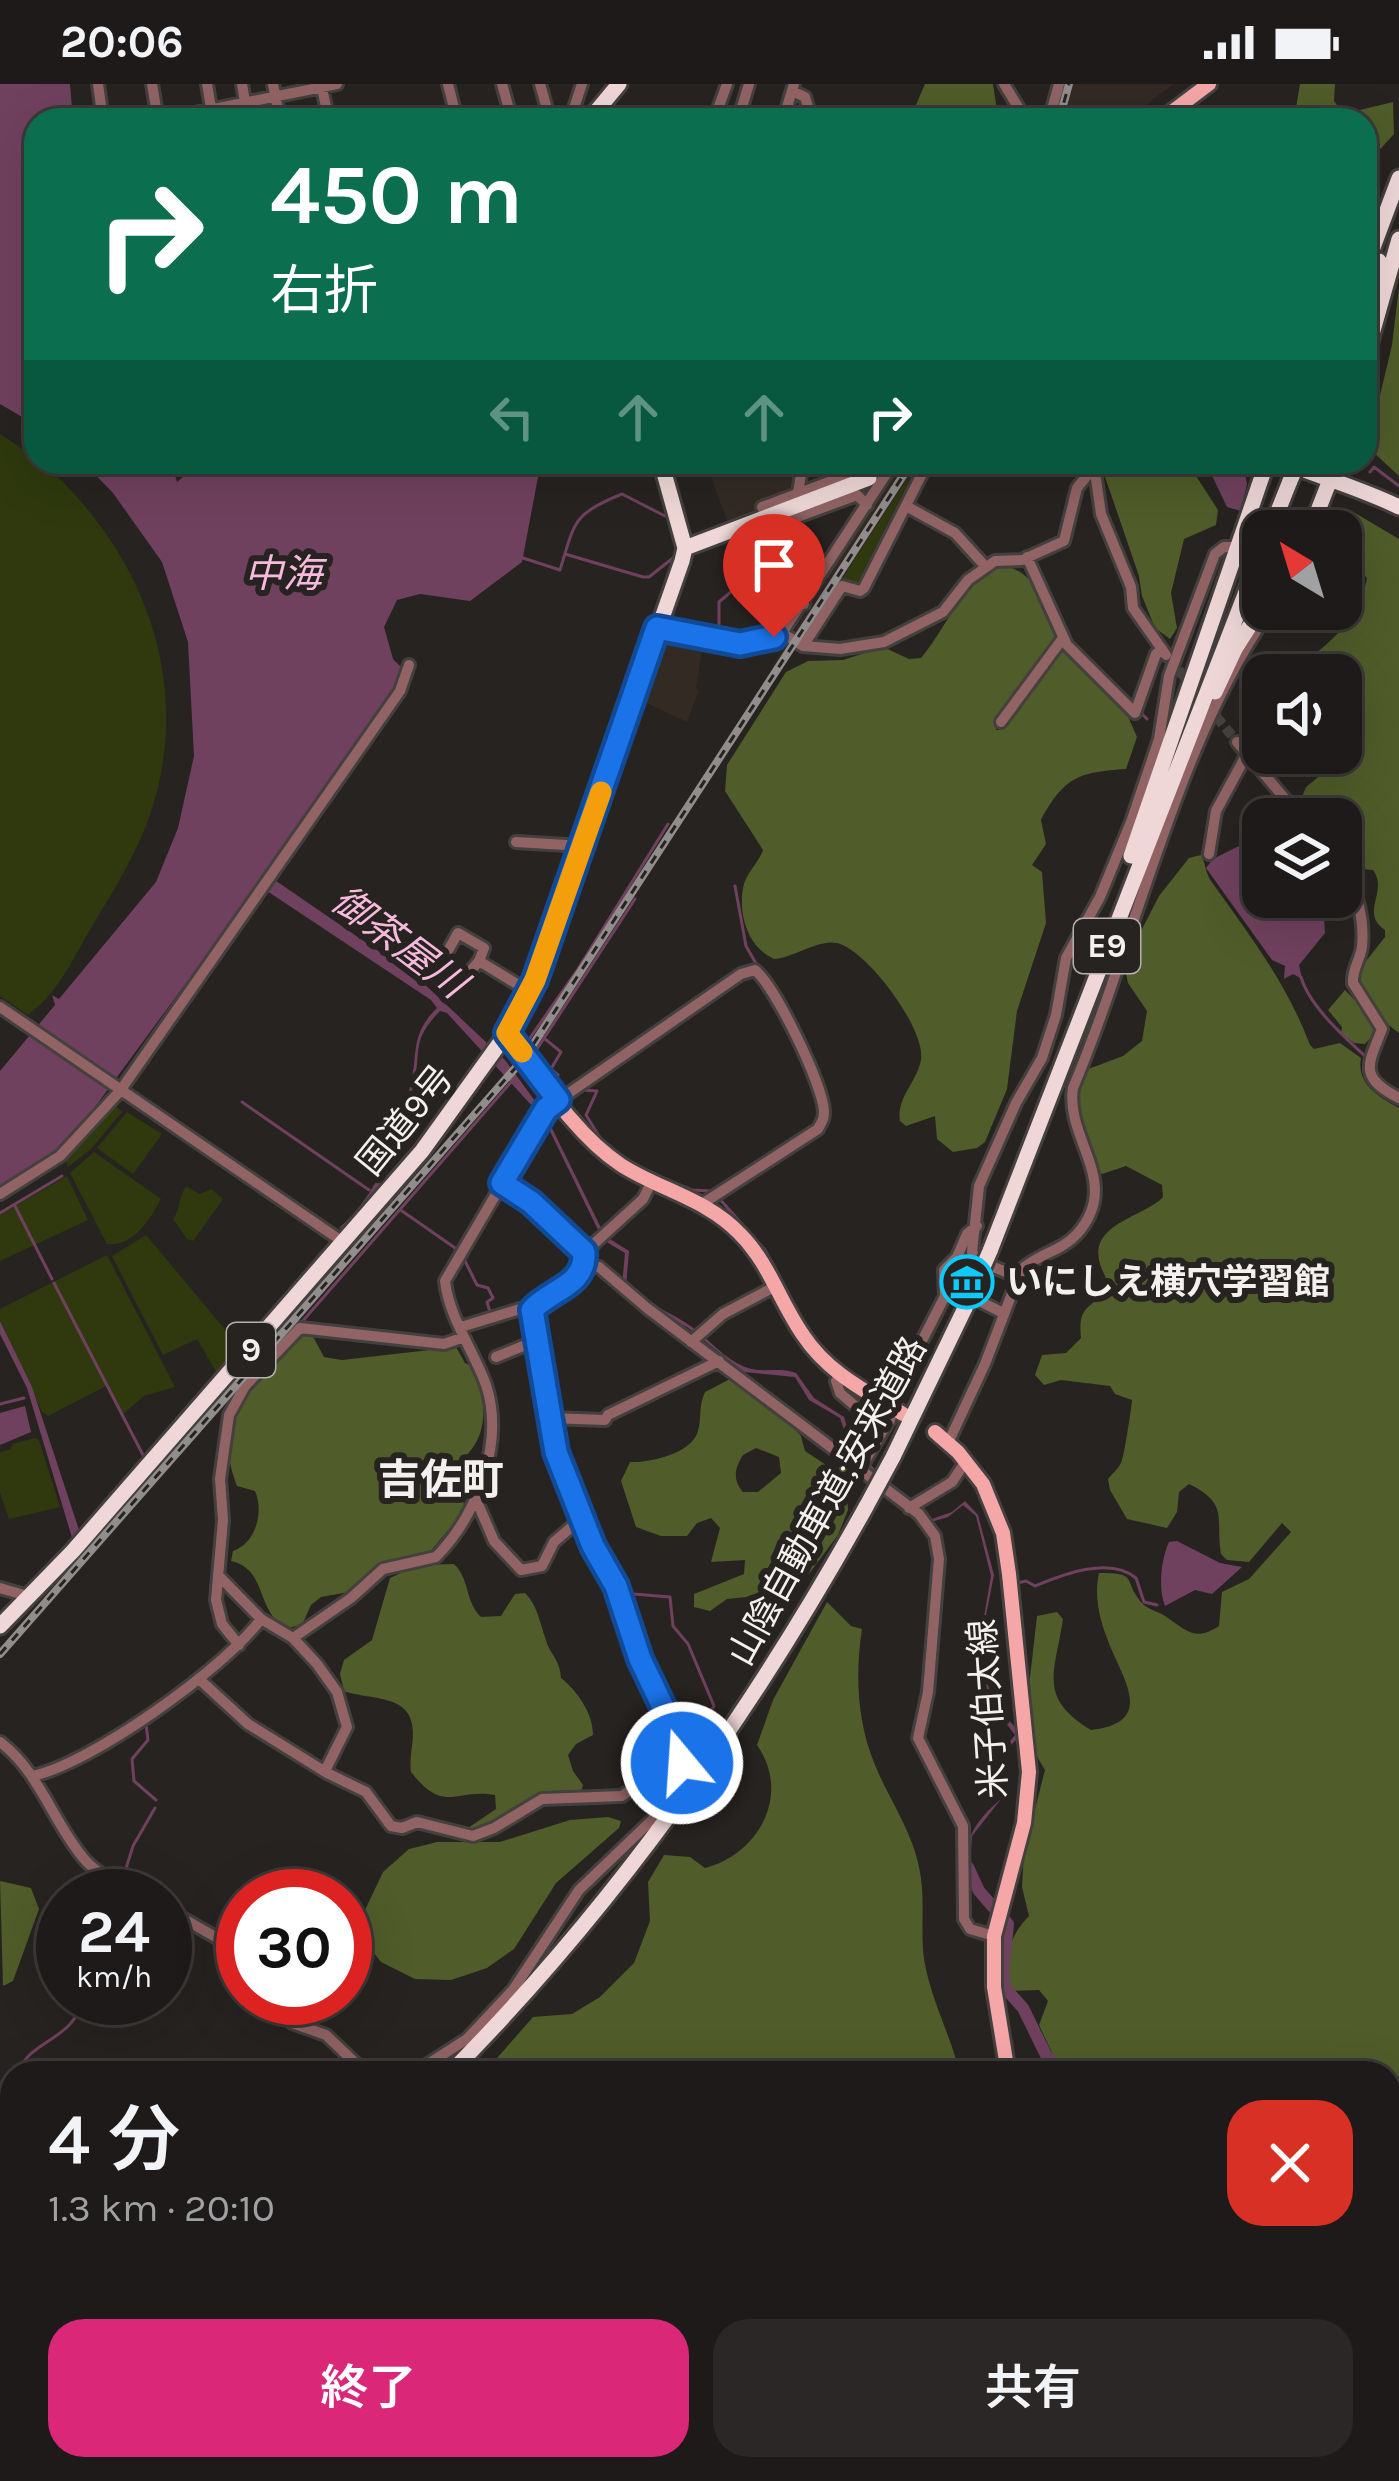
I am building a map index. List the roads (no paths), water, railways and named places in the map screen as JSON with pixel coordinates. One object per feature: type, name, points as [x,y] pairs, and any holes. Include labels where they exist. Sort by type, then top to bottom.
[{"type":"highway","points":[[599,108],[619,84]]},
{"type":"highway","points":[[1377,239],[1399,178]]},
{"type":"highway","points":[[1377,249],[1399,204]]},
{"type":"highway","points":[[1377,265],[1399,204]]},
{"type":"highway","points":[[1377,272],[1399,222]]},
{"type":"highway","points":[[1377,312],[1399,238]]},
{"type":"highway","points":[[1377,316],[1399,266]]},
{"type":"highway","points":[[664,474],[685,548],[769,522],[869,478]]},
{"type":"highway","points":[[1095,979],[1142,821],[1264,474]]},
{"type":"highway","points":[[1279,510],[1293,474]]},
{"type":"highway","points":[[1312,474],[1399,519]]},
{"type":"highway","points":[[1320,510],[1333,474]]},
{"type":"highway","points":[[1331,482],[1361,488],[1399,507]]},
{"type":"highway","name":"国道9号","points":[[0,1626],[31,1598],[422,1151],[507,1033],[530,992],[685,548]]},
{"type":"highway","name":"山陰自動車道;安来道路","points":[[461,2061],[578,1932],[691,1786],[806,1612],[893,1457],[990,1251],[1242,601]]},
{"type":"highway","points":[[1120,911],[1226,667],[1251,630]]},
{"type":"main road","points":[[1177,108],[1210,84]]},
{"type":"main road","points":[[507,1033],[548,1109],[608,1155],[702,1204],[742,1234],[808,1343],[842,1386],[894,1412]]},
{"type":"main road","name":"米子伯太線","points":[[934,1432],[966,1461],[994,1506],[1003,1533],[1029,1772],[1024,1822],[994,1936],[994,1987],[1006,2061]]},
{"type":"street","points":[[242,84],[246,108]]},
{"type":"street","points":[[273,84],[278,108]]},
{"type":"street","points":[[235,108],[337,84]]},
{"type":"street","points":[[798,493],[801,474]]},
{"type":"street","points":[[804,604],[786,589],[784,547],[762,508],[850,474]]},
{"type":"street","points":[[657,628],[740,644],[782,633],[886,474]]},
{"type":"street","points":[[802,646],[842,586],[864,588],[922,474]]},
{"type":"street","points":[[782,633],[802,646],[840,649],[884,642],[943,612],[985,566],[1027,557],[1066,538],[1077,488],[1087,474]]},
{"type":"street","points":[[1027,557],[1074,654],[1135,713],[1156,654],[1164,652],[1133,608],[1131,587],[1101,514],[1095,474]]},
{"type":"street","points":[[769,522],[857,495],[867,505]]},
{"type":"street","points":[[906,506],[955,533],[985,566]]},
{"type":"street","points":[[1018,1277],[976,1258],[971,1245],[979,1186],[1016,1102],[1042,1058],[1066,958],[1100,897],[1137,804],[1159,740],[1169,676],[1185,628],[1215,554],[1224,547],[1237,548]]},
{"type":"street","points":[[948,1443],[977,1384],[1018,1277],[1026,1265],[1067,1243],[1084,1224],[1096,1187],[1095,1171],[1074,1119],[1072,1088],[1202,741],[1256,630]]},
{"type":"street","points":[[1001,722],[1063,638]]},
{"type":"street","points":[[0,1193],[60,1156],[118,1090],[400,691],[409,665]]},
{"type":"street","points":[[1237,742],[1242,748]]},
{"type":"street","points":[[1209,854],[1216,812],[1242,763]]},
{"type":"street","points":[[1264,774],[1284,798]]},
{"type":"street","points":[[516,842],[583,846]]},
{"type":"street","points":[[1360,918],[1363,944],[1353,983],[1382,1029],[1369,1059],[1369,1073],[1399,1097]]},
{"type":"street","points":[[458,933],[483,946],[479,961],[462,981],[438,968],[458,933]]},
{"type":"street","points":[[479,961],[530,992]]},
{"type":"street","points":[[293,1638],[350,1598],[382,1568],[436,1557],[448,1546],[475,1497],[487,1468],[494,1425],[485,1383],[445,1281],[548,1109],[751,970],[759,973],[795,1034],[824,1118],[818,1129],[702,1204]]},
{"type":"street","points":[[0,1006],[343,1242]]},
{"type":"street","points":[[239,1645],[219,1616],[218,1575],[221,1467],[231,1408],[245,1386],[294,1331],[315,1327],[444,1344],[520,1309],[532,1310],[580,1277],[602,1233],[643,1199],[652,1181]]},
{"type":"street","points":[[502,1183],[531,1202],[585,1259],[696,1336],[719,1361],[864,1464],[926,1522],[939,1550],[928,1692],[918,1738],[963,1826],[964,1919],[970,1929],[994,1936]]},
{"type":"street","points":[[864,1464],[894,1412],[945,1296],[944,1270],[977,1226]]},
{"type":"street","points":[[696,1336],[723,1314],[776,1286]]},
{"type":"street","points":[[945,1296],[960,1291],[1004,1313]]},
{"type":"street","points":[[433,2061],[467,2039],[513,1990],[579,1890],[653,1819],[682,1763],[668,1738],[665,1711],[640,1659],[616,1586],[556,1452],[532,1310]]},
{"type":"street","points":[[496,1357],[538,1340]]},
{"type":"street","points":[[550,1418],[605,1420],[719,1361]]},
{"type":"street","points":[[842,1386],[877,1424],[894,1412]]},
{"type":"street","points":[[912,1506],[952,1482],[966,1461]]},
{"type":"street","points":[[475,1497],[494,1541],[521,1570],[542,1566],[554,1542],[582,1518]]},
{"type":"street","points":[[218,1575],[261,1619],[293,1638],[333,1685],[347,1717],[342,1744],[325,1772]]},
{"type":"street","points":[[0,1588],[31,1598]]},
{"type":"street","points":[[32,1776],[59,1768],[146,1717],[239,1645],[261,1619]]},
{"type":"street","points":[[199,1678],[248,1724],[366,1792],[388,1826],[402,1828],[417,1822],[472,1836],[542,1799],[628,1794],[640,1782],[667,1726]]},
{"type":"street","points":[[0,1742],[32,1776],[87,1862],[99,1869]]},
{"type":"street","points":[[297,2025],[332,2039],[354,2061]]},
{"type":"water","points":[[0,84],[70,84],[72,108],[24,108],[24,418],[0,404]]},
{"type":"water","name":"中海","points":[[95,474],[174,474],[177,482],[186,474],[539,474],[522,562],[470,601],[420,594],[397,600],[384,627],[393,659],[405,671],[399,688],[266,874],[419,979],[505,1060],[546,1116],[605,1236],[629,1251],[626,1286],[692,1327],[740,1365],[796,1373],[814,1398],[844,1417],[868,1461],[932,1519],[965,1501],[978,1515],[994,1575],[983,1630],[983,1668],[994,1705],[1017,1729],[1018,1738],[1003,1753],[1002,1798],[1002,1751],[1015,1735],[993,1706],[981,1673],[980,1640],[991,1576],[976,1516],[963,1505],[948,1517],[931,1522],[866,1466],[840,1418],[809,1400],[795,1377],[744,1372],[687,1327],[654,1312],[622,1286],[625,1253],[603,1240],[544,1119],[447,1013],[440,1011],[420,1039],[402,1126],[378,1188],[354,1219],[338,1229],[365,1199],[385,1164],[405,1107],[419,1036],[437,1008],[258,885],[70,1141],[0,1188],[0,1071],[55,1005],[52,995],[59,999],[156,882],[178,828],[194,756],[188,642],[162,562]]},
{"type":"water","points":[[1211,474],[1245,474],[1241,511],[1227,507]]},
{"type":"water","points":[[1242,844],[1242,918],[1324,918],[1325,933],[1299,965],[1302,979],[1293,974],[1284,979],[1285,966],[1272,960],[1206,868],[1213,859]]},
{"type":"water","points":[[0,1321],[32,1387],[80,1533],[73,1541],[27,1388],[0,1334]]},
{"type":"water","points":[[25,1406],[31,1432],[0,1445],[0,1413]]},
{"type":"water","points":[[1177,1541],[1220,1563],[1242,1567],[1212,1594],[1195,1590],[1165,1606],[1162,1565],[1169,1542]]},
{"type":"water","points":[[1002,1798],[972,1836],[969,1879],[967,1854],[972,1833]]},
{"type":"waterway","points":[[1059,108],[1066,84]]},
{"type":"waterway","points":[[1377,469],[1399,486]]},
{"type":"waterway","points":[[523,558],[560,570],[584,514],[622,494],[665,516]]},
{"type":"waterway","points":[[719,632],[719,602],[777,552]]},
{"type":"waterway","points":[[565,554],[643,577],[673,558]]},
{"type":"waterway","points":[[1142,714],[1147,719]]},
{"type":"waterway","points":[[525,1045],[668,824]]},
{"type":"waterway","points":[[735,886],[746,946],[758,967]]},
{"type":"waterway","points":[[533,1055],[635,899]]},
{"type":"waterway","points":[[1301,977],[1319,1009],[1365,1056]]},
{"type":"waterway","points":[[545,1039],[561,1052],[551,1069],[558,1075]]},
{"type":"waterway","points":[[301,1323],[512,1081]]},
{"type":"waterway","points":[[582,1090],[597,1091],[586,1115],[602,1141]]},
{"type":"waterway","points":[[242,1102],[369,1190]]},
{"type":"waterway","points":[[650,1173],[692,1190],[711,1191]]},
{"type":"waterway","points":[[0,1213],[62,1176]]},
{"type":"waterway","points":[[717,1196],[765,1250],[781,1279]]},
{"type":"waterway","points":[[15,1206],[52,1279]]},
{"type":"waterway","points":[[402,1211],[458,1250]]},
{"type":"waterway","points":[[463,1257],[477,1285],[488,1288],[493,1298],[487,1302],[491,1315]]},
{"type":"waterway","points":[[54,1283],[143,1455]]},
{"type":"waterway","points":[[785,1287],[808,1331]]},
{"type":"waterway","points":[[826,1352],[845,1370]]},
{"type":"waterway","points":[[863,1382],[883,1393]]},
{"type":"waterway","points":[[0,1404],[24,1398]]},
{"type":"waterway","points":[[30,1584],[53,1562]]},
{"type":"waterway","points":[[1017,1583],[1035,1586],[1087,1569],[1113,1568],[1136,1578],[1144,1602],[1157,1605]]},
{"type":"waterway","points":[[621,1593],[670,1597],[673,1626],[688,1644],[714,1706],[685,1756]]},
{"type":"waterway","points":[[146,1724],[148,1740],[132,1759],[134,1781],[156,1800]]},
{"type":"waterway","points":[[126,1869],[155,1808]]},
{"type":"waterway","name":"御茶屋川","points":[[968,1867],[979,1891],[1008,1924],[1005,1988],[1023,2008],[1051,2061]]},
{"type":"waterway","points":[[24,2061],[69,2025]]},
{"type":"tunnel","points":[[1169,658],[1237,742]]},
{"type":"railway","points":[[1062,108],[1069,84]]},
{"type":"railway","points":[[0,1654],[525,1057],[904,474]]},
{"type":"place","name":"いにしえ横穴学習館","points":[[967,1282]]},
{"type":"district","name":"吉佐町","points":[[441,1480]]}]
